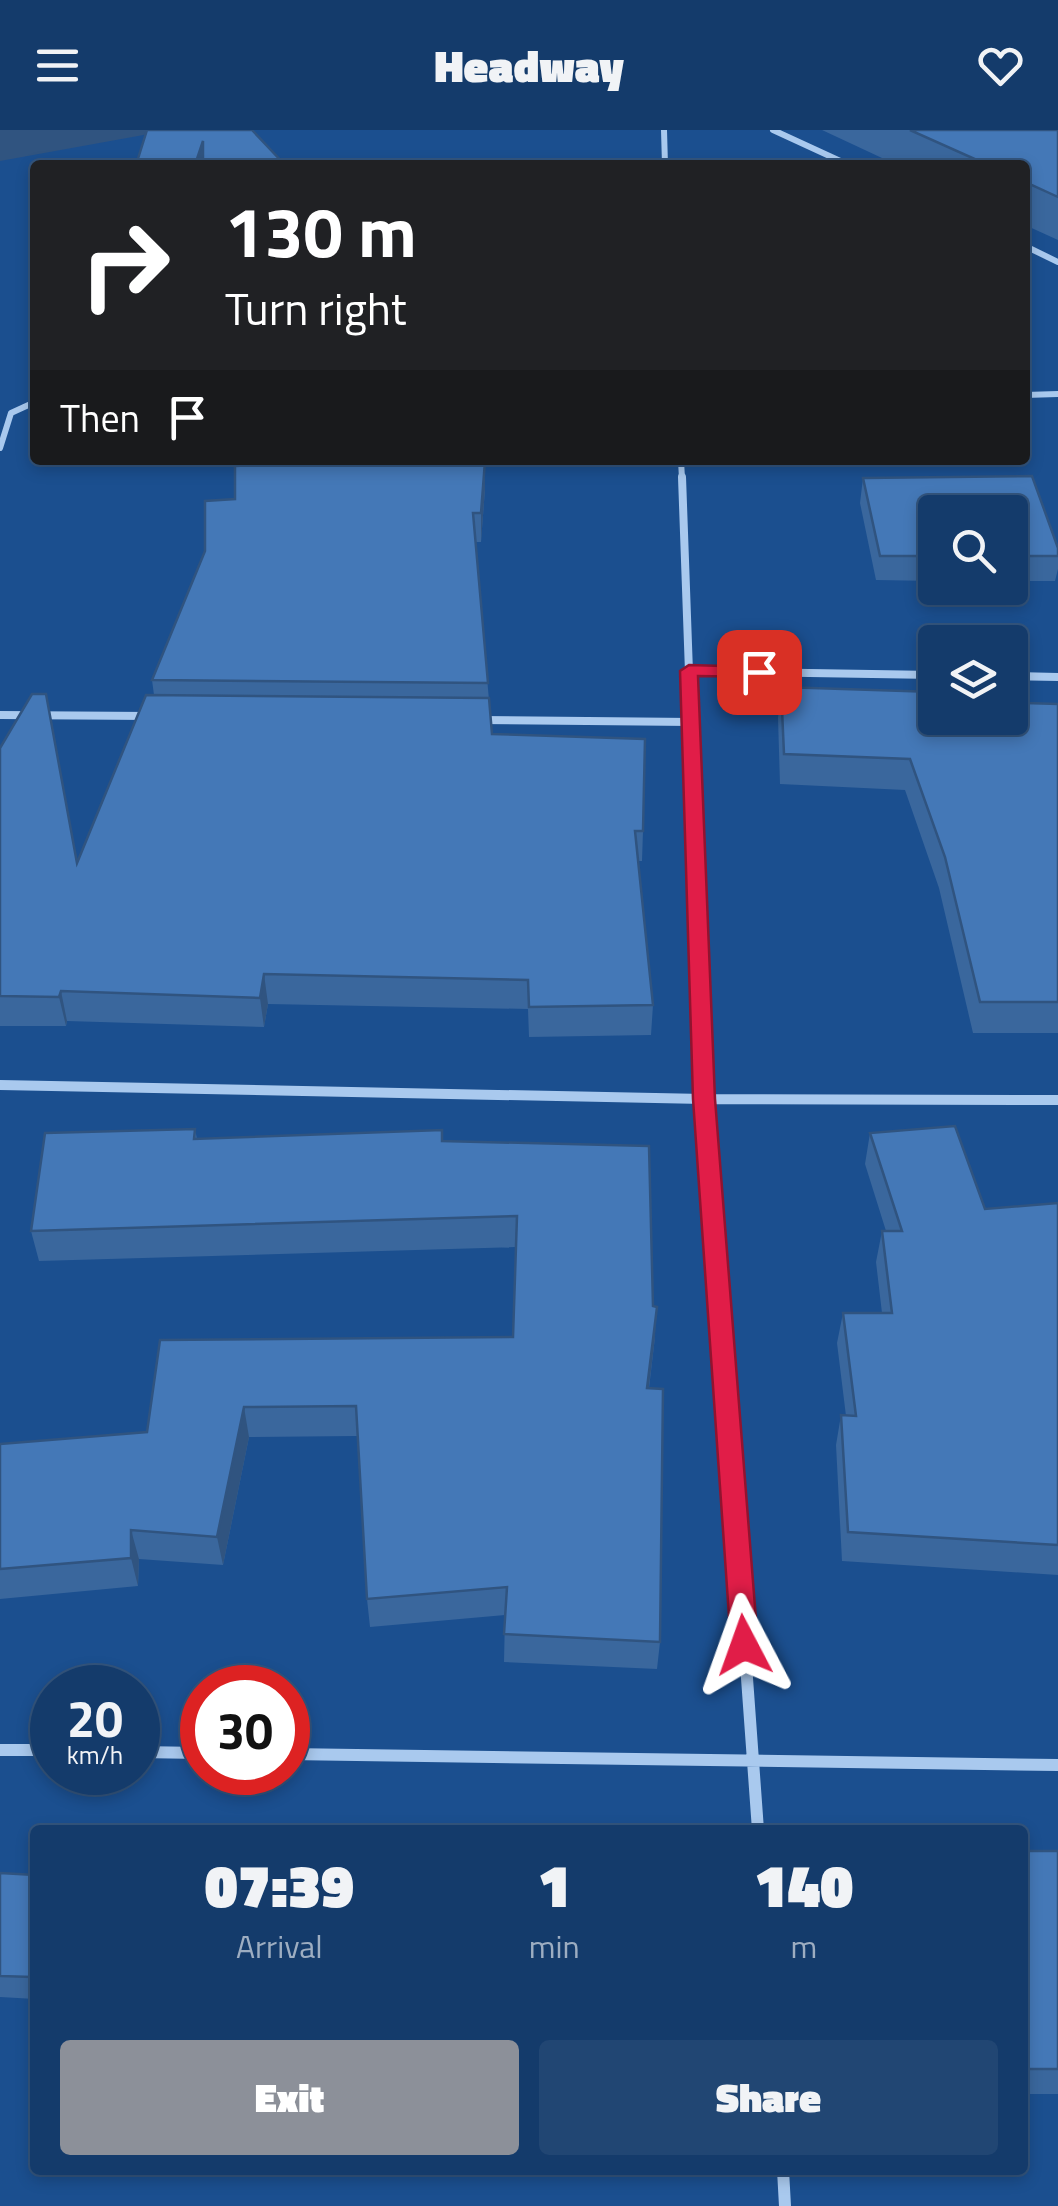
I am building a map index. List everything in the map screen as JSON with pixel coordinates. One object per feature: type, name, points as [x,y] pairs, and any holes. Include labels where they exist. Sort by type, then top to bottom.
[{"type":"street","points":[[664,130],[665,160]]},
{"type":"street","points":[[773,130],[838,160]]},
{"type":"street","points":[[1030,248],[1058,262]]},
{"type":"street","points":[[1030,394],[1058,394]]},
{"type":"street","points":[[0,448],[12,413],[30,404]]},
{"type":"street","points":[[681,465],[704,1099],[758,1825]]},
{"type":"street","points":[[689,671],[918,675]]},
{"type":"street","points":[[1028,676],[1058,677]]},
{"type":"street","points":[[0,715],[155,716]]},
{"type":"street","points":[[462,720],[692,722]]},
{"type":"street","points":[[0,1085],[704,1099],[1058,1100]]},
{"type":"street","points":[[0,1750],[30,1750]]},
{"type":"street","points":[[310,1754],[1058,1765]]},
{"type":"street","points":[[783,2175],[786,2206]]},
{"type":"building","points":[[147,130],[252,130],[280,160],[203,160],[203,141],[197,160],[138,160]]},
{"type":"building","points":[[910,130],[1058,130],[1058,197],[1030,184],[1030,160],[977,160]]},
{"type":"building","points":[[485,465],[481,513],[473,513],[488,683],[152,680],[205,551],[205,501],[235,499],[235,466]]},
{"type":"building","points":[[1032,476],[1058,556],[1028,556],[1028,495],[918,495],[918,556],[880,556],[863,478]]},
{"type":"building","points":[[781,687],[918,691],[918,735],[1028,735],[1028,703],[1058,704],[1058,1002],[980,1002],[945,857],[910,759],[784,754]]},
{"type":"building","points":[[32,694],[46,694],[77,863],[146,695],[489,698],[492,734],[645,739],[643,831],[635,831],[653,1005],[529,1007],[528,980],[264,974],[260,998],[61,991],[59,997],[0,996],[0,748]]},
{"type":"building","points":[[955,1126],[985,1209],[1058,1203],[1058,1545],[848,1532],[841,1415],[856,1416],[843,1313],[892,1313],[882,1231],[902,1231],[870,1133]]},
{"type":"building","points":[[195,1129],[194,1139],[442,1130],[442,1141],[649,1146],[653,1306],[657,1307],[647,1388],[663,1389],[660,1642],[504,1634],[507,1587],[367,1599],[356,1406],[244,1407],[217,1537],[131,1530],[131,1558],[0,1569],[0,1444],[147,1432],[160,1340],[513,1337],[517,1216],[31,1231],[45,1133]]},
{"type":"building","points":[[1028,1851],[1058,1851],[1058,2069],[1028,2069]]},
{"type":"building","points":[[0,1873],[30,1875],[30,1977],[0,1976]]},
{"type":"route","points":[[744,1645],[704,1099],[689,671],[759,672]]}]
